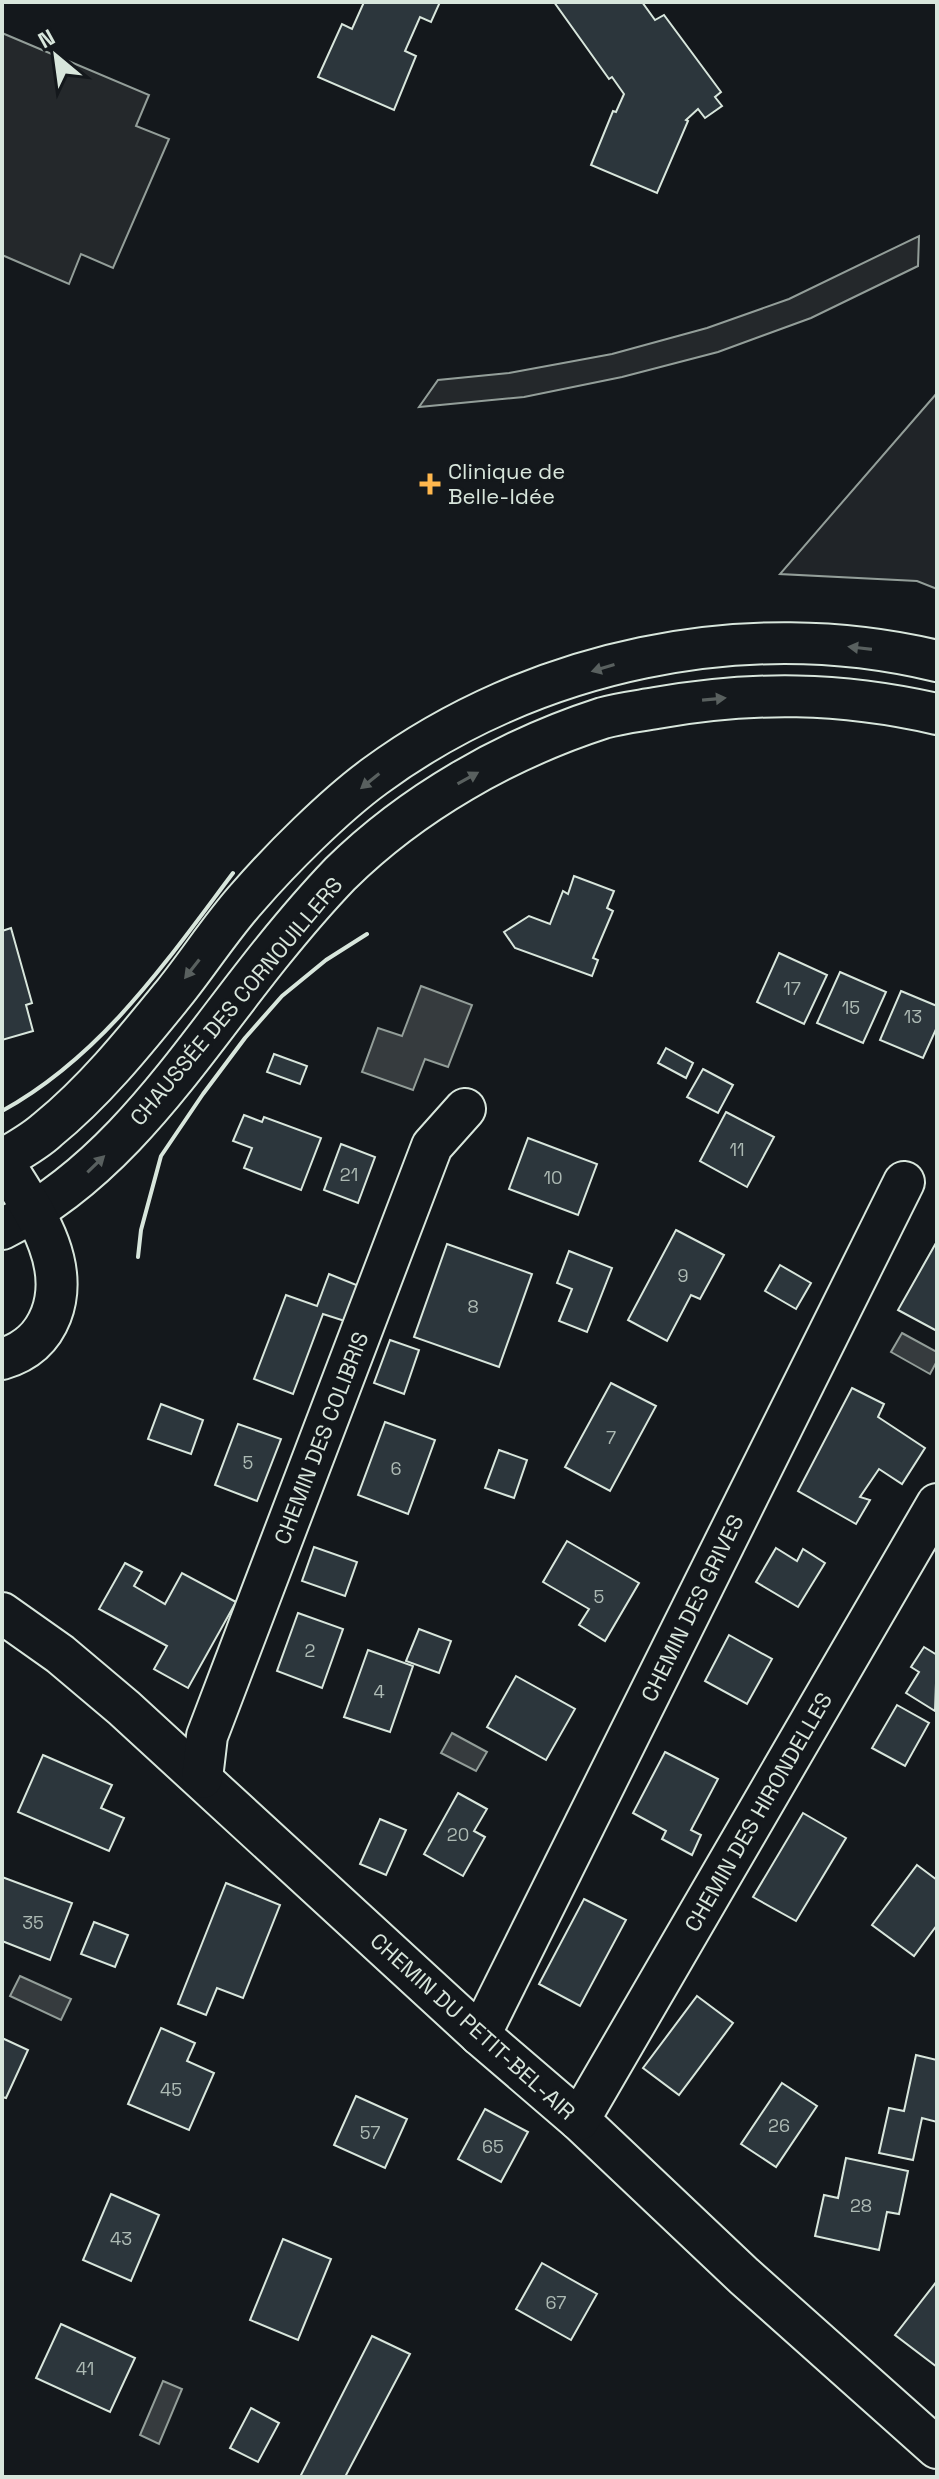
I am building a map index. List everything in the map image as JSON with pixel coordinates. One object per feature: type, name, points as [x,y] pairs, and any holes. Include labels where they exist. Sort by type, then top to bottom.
[{"type":"street","points":[[2,1359],[23,1351],[45,1332],[56,1301],[58,1276],[52,1253],[18,1221],[2,1160],[45,1132],[87,1094],[174,993],[248,897],[316,828],[373,777],[443,732],[516,697],[609,666],[690,648],[782,643],[837,646],[937,661]]},
{"type":"street","name":"CHAUSSÉE DES CORNOUILLERS","points":[[18,1221],[88,1172],[133,1127],[275,949],[341,874],[415,812],[464,780],[543,741],[605,717],[696,701],[778,694],[886,702],[937,714]]},
{"type":"street","name":"CHEMIN DES COLIBRIS","points":[[202,1778],[207,1736],[432,1146],[465,1109]]},
{"type":"street","name":"CHEMIN DES GRIVES","points":[[480,2035],[904,1182]]},
{"type":"street","name":"CHEMIN DES HIRONDELLES","points":[[579,2120],[937,1504]]},
{"type":"street","name":"CHEMIN DU PETIT-BEL-AIR","points":[[2,1613],[60,1654],[202,1778],[480,2035],[579,2120],[744,2276],[937,2448]]},
{"type":"shaded area","points":[[2,33],[149,95],[136,126],[169,139],[113,268],[81,254],[69,284],[2,255]]},
{"type":"shaded area","points":[[919,236],[918,266],[811,318],[718,352],[622,377],[524,397],[419,407],[438,380],[509,373],[612,354],[707,328],[789,299]]},
{"type":"shaded area","points":[[937,393],[937,589],[917,581],[780,574]]},
{"type":"shaded area","points":[[421,986],[472,1005],[448,1067],[425,1059],[413,1090],[362,1072],[378,1028],[402,1036]]},
{"type":"shaded area","points":[[902,1333],[937,1352],[937,1361],[930,1374],[891,1352]]},
{"type":"shaded area","points":[[452,1733],[487,1752],[476,1771],[441,1753]]},
{"type":"shaded area","points":[[20,1976],[71,1999],[61,2020],[10,1996]]},
{"type":"shaded area","points":[[163,2381],[182,2389],[159,2444],[140,2435]]},
{"type":"building","points":[[364,2],[440,2],[431,22],[420,17],[405,51],[416,56],[394,110],[318,77],[342,24],[352,29]]},
{"type":"building","points":[[554,2],[642,2],[655,20],[664,15],[721,92],[715,97],[722,106],[705,118],[698,109],[686,120],[657,193],[591,165],[613,111],[616,112],[624,94],[612,77],[609,79]]},
{"type":"building","points":[[574,876],[614,891],[607,908],[613,911],[593,958],[598,960],[592,976],[515,948],[504,932],[529,916],[550,924],[563,891],[568,894]]},
{"type":"building","points":[[11,928],[32,1003],[26,1005],[33,1031],[2,1040],[2,931]]},
{"type":"building","points":[[779,953],[827,975],[804,1024],[757,1002]]},
{"type":"building","points":[[840,972],[886,992],[863,1043],[817,1023]]},
{"type":"building","points":[[901,991],[937,1006],[937,1027],[923,1058],[880,1040]]},
{"type":"building","points":[[666,1048],[693,1063],[686,1078],[658,1063]]},
{"type":"building","points":[[274,1054],[307,1066],[300,1084],[267,1072]]},
{"type":"building","points":[[703,1069],[733,1085],[718,1113],[687,1097]]},
{"type":"building","points":[[726,1112],[774,1137],[747,1187],[700,1161]]},
{"type":"building","points":[[244,1115],[262,1122],[264,1117],[321,1138],[301,1190],[244,1168],[252,1148],[233,1141]]},
{"type":"building","points":[[528,1138],[597,1164],[578,1215],[509,1189]]},
{"type":"building","points":[[341,1144],[375,1157],[358,1203],[324,1190]]},
{"type":"building","points":[[676,1230],[724,1255],[700,1299],[691,1295],[667,1341],[628,1320]]},
{"type":"building","points":[[447,1244],[532,1274],[499,1367],[414,1337]]},
{"type":"building","points":[[937,1244],[937,1331],[898,1310]]},
{"type":"building","points":[[569,1251],[612,1268],[587,1332],[559,1321],[572,1289],[557,1283]]},
{"type":"building","points":[[780,1265],[811,1283],[796,1309],[765,1291]]},
{"type":"building","points":[[329,1274],[364,1288],[351,1323],[323,1314],[293,1394],[254,1379],[286,1295],[317,1306]]},
{"type":"building","points":[[390,1340],[419,1350],[404,1394],[374,1383]]},
{"type":"building","points":[[611,1383],[656,1406],[610,1491],[565,1467]]},
{"type":"building","points":[[852,1388],[884,1404],[878,1417],[925,1448],[902,1484],[879,1469],[860,1497],[870,1500],[856,1524],[798,1491]]},
{"type":"building","points":[[161,1404],[203,1420],[191,1454],[148,1439]]},
{"type":"building","points":[[385,1422],[435,1440],[408,1514],[358,1495]]},
{"type":"building","points":[[238,1424],[281,1439],[257,1501],[215,1485]]},
{"type":"building","points":[[499,1450],[527,1460],[514,1498],[485,1488]]},
{"type":"building","points":[[567,1541],[639,1583],[605,1641],[579,1625],[589,1609],[543,1582]]},
{"type":"building","points":[[314,1547],[357,1562],[345,1596],[302,1581]]},
{"type":"building","points":[[776,1548],[797,1561],[803,1549],[825,1563],[798,1607],[756,1582]]},
{"type":"building","points":[[125,1563],[142,1572],[134,1586],[165,1604],[182,1573],[236,1602],[188,1688],[154,1669],[167,1646],[99,1609]]},
{"type":"building","points":[[298,1613],[343,1629],[322,1688],[277,1671]]},
{"type":"building","points":[[419,1629],[451,1641],[439,1673],[406,1661]]},
{"type":"building","points":[[729,1635],[772,1659],[747,1704],[705,1681]]},
{"type":"building","points":[[924,1647],[937,1655],[935,1711],[906,1693],[919,1672],[911,1667]]},
{"type":"building","points":[[368,1650],[413,1666],[390,1732],[344,1717]]},
{"type":"building","points":[[516,1676],[575,1709],[546,1760],[487,1727]]},
{"type":"building","points":[[897,1705],[929,1723],[905,1766],[872,1748]]},
{"type":"building","points":[[665,1752],[718,1779],[691,1830],[701,1835],[692,1855],[662,1839],[666,1831],[633,1813]]},
{"type":"building","points":[[43,1755],[112,1785],[101,1808],[124,1818],[109,1851],[18,1812]]},
{"type":"building","points":[[458,1793],[487,1809],[474,1831],[485,1837],[463,1876],[424,1854]]},
{"type":"building","points":[[803,1813],[846,1838],[796,1921],[753,1897]]},
{"type":"building","points":[[380,1819],[406,1830],[386,1875],[360,1864]]},
{"type":"building","points":[[917,1865],[937,1880],[937,1925],[914,1956],[872,1925]]},
{"type":"building","points":[[2,1877],[72,1903],[50,1960],[2,1941]]},
{"type":"building","points":[[226,1883],[280,1905],[243,1998],[217,1988],[206,2015],[178,2004]]},
{"type":"building","points":[[584,1899],[626,1920],[580,2006],[539,1984]]},
{"type":"building","points":[[94,1922],[128,1935],[115,1967],[81,1954]]},
{"type":"building","points":[[697,1996],[733,2023],[679,2095],[643,2068]]},
{"type":"building","points":[[161,2028],[195,2043],[187,2061],[214,2073],[189,2130],[128,2104]]},
{"type":"building","points":[[2,2038],[28,2050],[6,2098],[2,2097]]},
{"type":"building","points":[[916,2055],[937,2060],[937,2122],[922,2118],[913,2160],[879,2153],[889,2108],[904,2111]]},
{"type":"building","points":[[782,2083],[817,2106],[776,2167],[741,2144]]},
{"type":"building","points":[[356,2096],[407,2119],[385,2168],[334,2145]]},
{"type":"building","points":[[485,2109],[528,2132],[501,2182],[458,2159]]},
{"type":"building","points":[[846,2158],[908,2171],[899,2214],[887,2212],[879,2250],[815,2236],[824,2195],[838,2198]]},
{"type":"building","points":[[111,2194],[159,2215],[131,2281],[83,2260]]},
{"type":"building","points":[[283,2239],[331,2259],[298,2340],[250,2320]]},
{"type":"building","points":[[542,2263],[597,2294],[571,2340],[516,2309]]},
{"type":"building","points":[[937,2281],[937,2367],[895,2335]]},
{"type":"building","points":[[61,2324],[135,2358],[110,2412],[36,2378]]},
{"type":"building","points":[[372,2336],[410,2354],[345,2477],[300,2477]]},
{"type":"building","points":[[251,2408],[279,2423],[258,2462],[230,2448]]},
{"type":"wall","points":[[2,1111],[38,1089],[101,1035],[157,973],[233,873]]},
{"type":"wall","points":[[138,1257],[141,1230],[161,1156],[203,1094],[245,1038],[282,996],[326,960],[367,934]]},
{"type":"place","name":"Clinique de Belle-Idée","points":[[430,484]]}]
